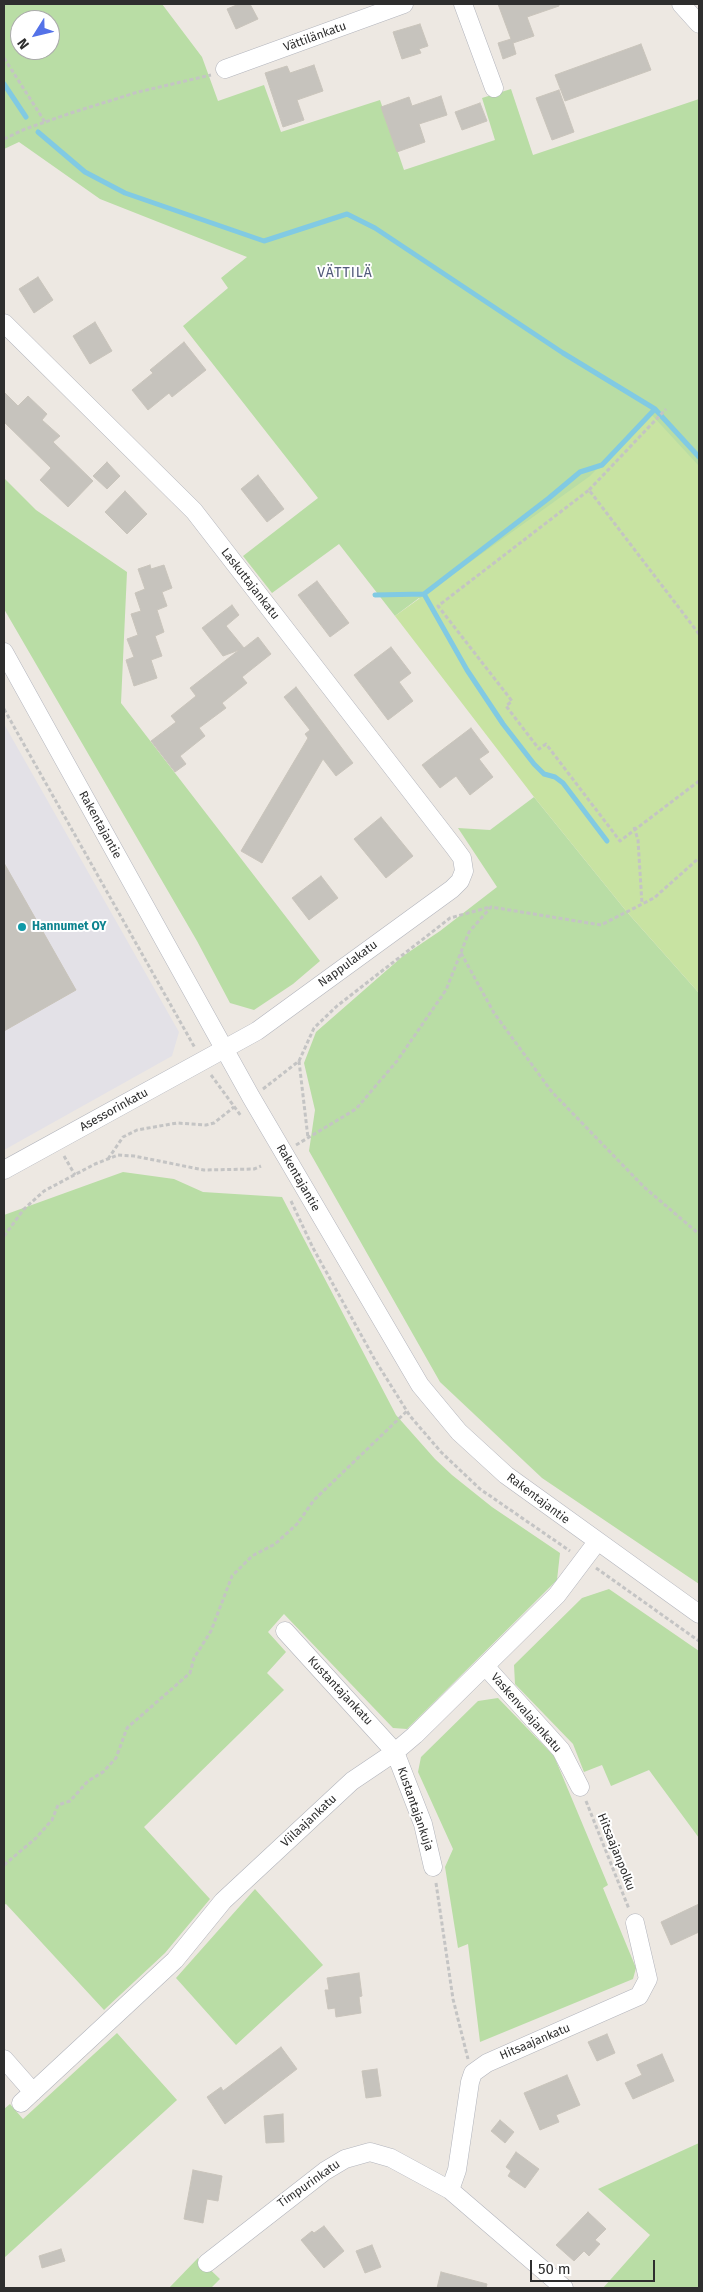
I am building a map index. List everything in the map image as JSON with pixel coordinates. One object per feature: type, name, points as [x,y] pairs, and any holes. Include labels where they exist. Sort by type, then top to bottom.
[{"type":"street","name":"Vättilänkatu","points":[[226,69],[404,4]]},
{"type":"street","points":[[463,4],[494,88]]},
{"type":"street","points":[[681,4],[699,24]]},
{"type":"street","name":"Laskuttajankatu","points":[[4,323],[194,512],[454,847],[462,858],[464,871]]},
{"type":"street","name":"Rakentajantie","points":[[4,652],[224,1050],[420,1385],[458,1432],[484,1456],[540,1501],[699,1614]]},
{"type":"street","name":"Nappulakatu","points":[[224,1050],[258,1032],[452,889],[460,881],[464,871]]},
{"type":"street","name":"Asessorinkatu","points":[[4,1170],[224,1050]]},
{"type":"street","name":"Viilaajankatu","points":[[4,2059],[27,2097],[175,1960],[223,1901],[352,1781],[396,1752],[485,1666],[557,1595],[597,1542]]},
{"type":"street","name":"Kustantajankatu","points":[[285,1631],[396,1752]]},
{"type":"street","name":"Vaskenvalajankatu","points":[[485,1666],[561,1750],[580,1788]]},
{"type":"street","name":"Kustantajankuja","points":[[396,1752],[423,1824],[433,1867]]},
{"type":"street","name":"Hitsaajankatu","points":[[473,2073],[487,2062],[639,1996],[648,1979],[635,1923]]},
{"type":"street","points":[[450,2190],[457,2170],[473,2073]]},
{"type":"street","name":"Timpurinkatu","points":[[207,2263],[303,2186],[344,2159],[370,2152],[392,2158],[450,2190],[564,2288]]},
{"type":"path","points":[[4,58],[45,122]]},
{"type":"path","points":[[4,139],[45,122],[138,92],[197,80],[226,69]]},
{"type":"path","points":[[666,409],[657,421],[589,490],[438,606],[512,701],[506,706],[539,749],[546,744],[620,841],[634,828],[699,781]]},
{"type":"path","points":[[589,490],[699,634]]},
{"type":"path","points":[[634,828],[638,840],[642,904]]},
{"type":"path","points":[[262,1090],[299,1061],[314,1028],[337,1006],[450,918],[491,907],[601,925],[654,898],[699,858]]},
{"type":"path","points":[[295,1146],[356,1109],[397,1061],[446,990],[469,932],[491,907]]},
{"type":"path","points":[[461,953],[494,1013],[552,1092],[644,1187],[699,1234]]},
{"type":"path","points":[[299,1061],[308,1138]]},
{"type":"path","points":[[108,1159],[123,1137],[137,1130],[177,1123],[206,1125],[214,1123],[234,1107]]},
{"type":"path","points":[[56,1141],[75,1175]]},
{"type":"path","points":[[4,1236],[24,1209],[44,1191],[118,1155],[134,1156],[204,1170],[261,1166]]},
{"type":"path","points":[[4,1865],[36,1838],[52,1820],[58,1805],[70,1801],[88,1781],[103,1772],[116,1758],[127,1728],[190,1673],[194,1658],[211,1631],[232,1576],[252,1556],[275,1544],[290,1531],[314,1500],[407,1411]]},
{"type":"path","name":"Hitsaajanpolku","points":[[580,1788],[635,1923]]},
{"type":"path","points":[[433,1867],[453,1999],[463,2044],[473,2073]]},
{"type":"shaded area","points":[[4,724],[179,1032],[172,1056],[4,1150]]},
{"type":"green space","points":[[4,4],[162,4],[202,57],[218,101],[264,85],[281,132],[380,100],[404,170],[495,140],[482,98],[511,89],[533,155],[699,99],[699,827],[419,598],[395,616],[339,544],[272,593],[243,556],[318,498],[183,326],[228,288],[221,278],[247,257],[100,199],[19,142],[4,149]]},
{"type":"green space","points":[[651,414],[699,466],[699,993],[627,912],[534,797],[395,616],[590,476]]},
{"type":"green space","points":[[4,478],[36,510],[127,572],[121,703],[320,961],[293,984],[254,1010],[230,1003],[197,941],[4,609]]},
{"type":"green space","points":[[534,797],[627,912],[699,993],[699,1584],[542,1478],[440,1382],[309,1151],[315,1110],[304,1063],[316,1032],[403,956],[440,931],[497,887],[458,828],[490,830]]},
{"type":"green space","points":[[123,1172],[174,1179],[203,1192],[282,1197],[396,1415],[435,1459],[452,1475],[492,1507],[560,1553],[557,1580],[407,1729],[393,1728],[284,1614],[268,1632],[286,1652],[267,1673],[284,1690],[144,1827],[210,1899],[165,1953],[104,2010],[6,1904],[4,1905],[4,1215]]},
{"type":"green space","points":[[609,1589],[699,1651],[699,1838],[649,1770],[611,1786],[602,1765],[584,1772],[573,1744],[515,1684],[514,1665],[582,1598]]},
{"type":"green space","points":[[498,1698],[554,1756],[608,1885],[603,1888],[636,1968],[633,1979],[480,2042],[468,1944],[458,1948],[445,1867],[453,1849],[418,1772],[421,1757],[478,1701]]},
{"type":"green space","points":[[255,1889],[323,1965],[236,2045],[176,1978]]},
{"type":"green space","points":[[117,2033],[177,2100],[4,2258],[4,2109],[10,2104],[23,2119]]},
{"type":"green space","points":[[699,2143],[699,2288],[603,2288],[650,2235],[598,2189]]},
{"type":"green space","points":[[198,2258],[220,2279],[211,2288],[169,2288]]},
{"type":"building","points":[[239,4],[250,4],[258,19],[236,29],[227,9]]},
{"type":"building","points":[[498,4],[559,4],[559,6],[527,17],[534,36],[513,43],[516,54],[503,59],[498,43],[511,39]]},
{"type":"building","points":[[420,24],[428,46],[419,49],[421,53],[402,59],[393,32]]},
{"type":"building","points":[[641,44],[651,70],[565,101],[555,75]]},
{"type":"building","points":[[314,65],[323,91],[297,100],[304,120],[283,127],[265,73],[287,66],[290,73]]},
{"type":"building","points":[[559,90],[574,132],[552,140],[536,98]]},
{"type":"building","points":[[441,96],[447,115],[419,124],[425,142],[397,152],[381,107],[409,97],[412,106]]},
{"type":"building","points":[[480,103],[487,121],[462,130],[455,112]]},
{"type":"building","points":[[38,277],[53,300],[34,313],[19,289]]},
{"type":"building","points":[[95,322],[112,351],[90,364],[73,336]]},
{"type":"building","points":[[184,342],[206,370],[172,397],[169,393],[148,410],[132,390],[153,373],[150,370]]},
{"type":"building","points":[[4,392],[18,406],[28,396],[47,414],[42,420],[60,436],[53,442],[93,481],[68,507],[40,480],[51,468],[4,422]]},
{"type":"building","points":[[107,462],[120,476],[107,489],[93,476]]},
{"type":"building","points":[[258,475],[284,509],[267,522],[241,489]]},
{"type":"building","points":[[125,491],[147,514],[127,534],[105,512]]},
{"type":"building","points":[[150,565],[151,569],[164,565],[172,588],[162,592],[167,606],[157,610],[164,632],[155,636],[162,656],[151,660],[157,678],[134,686],[126,660],[134,657],[127,639],[138,635],[131,614],[141,611],[135,593],[145,589],[138,569]]},
{"type":"building","points":[[317,581],[349,623],[330,637],[298,595]]},
{"type":"building","points":[[232,605],[239,615],[226,626],[244,648],[258,637],[271,654],[242,677],[247,683],[222,703],[226,708],[199,728],[205,736],[180,756],[186,764],[175,772],[151,741],[176,722],[171,716],[196,696],[190,688],[239,650],[223,656],[202,628]]},
{"type":"building","points":[[391,647],[411,673],[399,682],[413,701],[388,720],[354,675]]},
{"type":"building","points":[[296,687],[353,763],[336,776],[323,759],[262,863],[241,851],[308,738],[305,734],[310,730],[284,697]]},
{"type":"building","points":[[471,728],[489,752],[479,759],[493,777],[470,795],[456,776],[440,788],[422,765]]},
{"type":"building","points":[[381,817],[413,856],[386,878],[354,839]]},
{"type":"building","name":"Hannumet OY","points":[[4,863],[76,990],[4,1031]]},
{"type":"building","points":[[321,876],[338,898],[309,920],[292,898]]},
{"type":"building","points":[[699,1904],[699,1932],[671,1945],[661,1922]]},
{"type":"building","points":[[359,1973],[362,1996],[359,1997],[361,2013],[336,2017],[335,2008],[328,2009],[325,1990],[329,1990],[327,1978]]},
{"type":"building","points":[[607,2034],[615,2053],[597,2061],[588,2042]]},
{"type":"building","points":[[281,2047],[297,2069],[225,2124],[207,2097],[221,2087],[223,2091]]},
{"type":"building","points":[[662,2054],[674,2081],[633,2099],[625,2083],[642,2075],[637,2065]]},
{"type":"building","points":[[377,2069],[381,2096],[366,2098],[362,2071]]},
{"type":"building","points":[[567,2075],[580,2105],[556,2115],[559,2122],[540,2130],[524,2093]]},
{"type":"building","points":[[283,2114],[284,2142],[266,2143],[264,2116]]},
{"type":"building","points":[[500,2120],[514,2132],[505,2143],[491,2131]]},
{"type":"building","points":[[516,2152],[539,2169],[525,2188],[508,2176],[511,2171],[506,2167]]},
{"type":"building","points":[[193,2170],[222,2176],[218,2201],[207,2199],[203,2223],[184,2219]]},
{"type":"building","points":[[588,2212],[606,2229],[595,2240],[600,2244],[589,2256],[584,2251],[574,2261],[556,2245]]},
{"type":"building","points":[[324,2226],[344,2251],[324,2268],[301,2240],[312,2231],[314,2233]]},
{"type":"building","points":[[372,2245],[381,2267],[365,2273],[356,2251]]},
{"type":"building","points":[[61,2249],[65,2261],[42,2268],[39,2256]]},
{"type":"building","points":[[441,2272],[487,2284],[486,2288],[437,2288]]},
{"type":"waterway","points":[[4,84],[26,117]]},
{"type":"waterway","points":[[38,132],[85,172],[125,193],[264,241],[347,214],[375,228],[563,353],[655,409],[699,457]]},
{"type":"waterway","points":[[375,595],[424,594],[580,472],[602,465],[655,409]]},
{"type":"waterway","points":[[424,594],[467,670],[503,724],[544,774],[555,777],[563,783],[607,841]]},
{"type":"place","name":"Hannumet OY","points":[[22,927]]},
{"type":"district","name":"VÄTTILÄ","points":[[345,273]]}]
